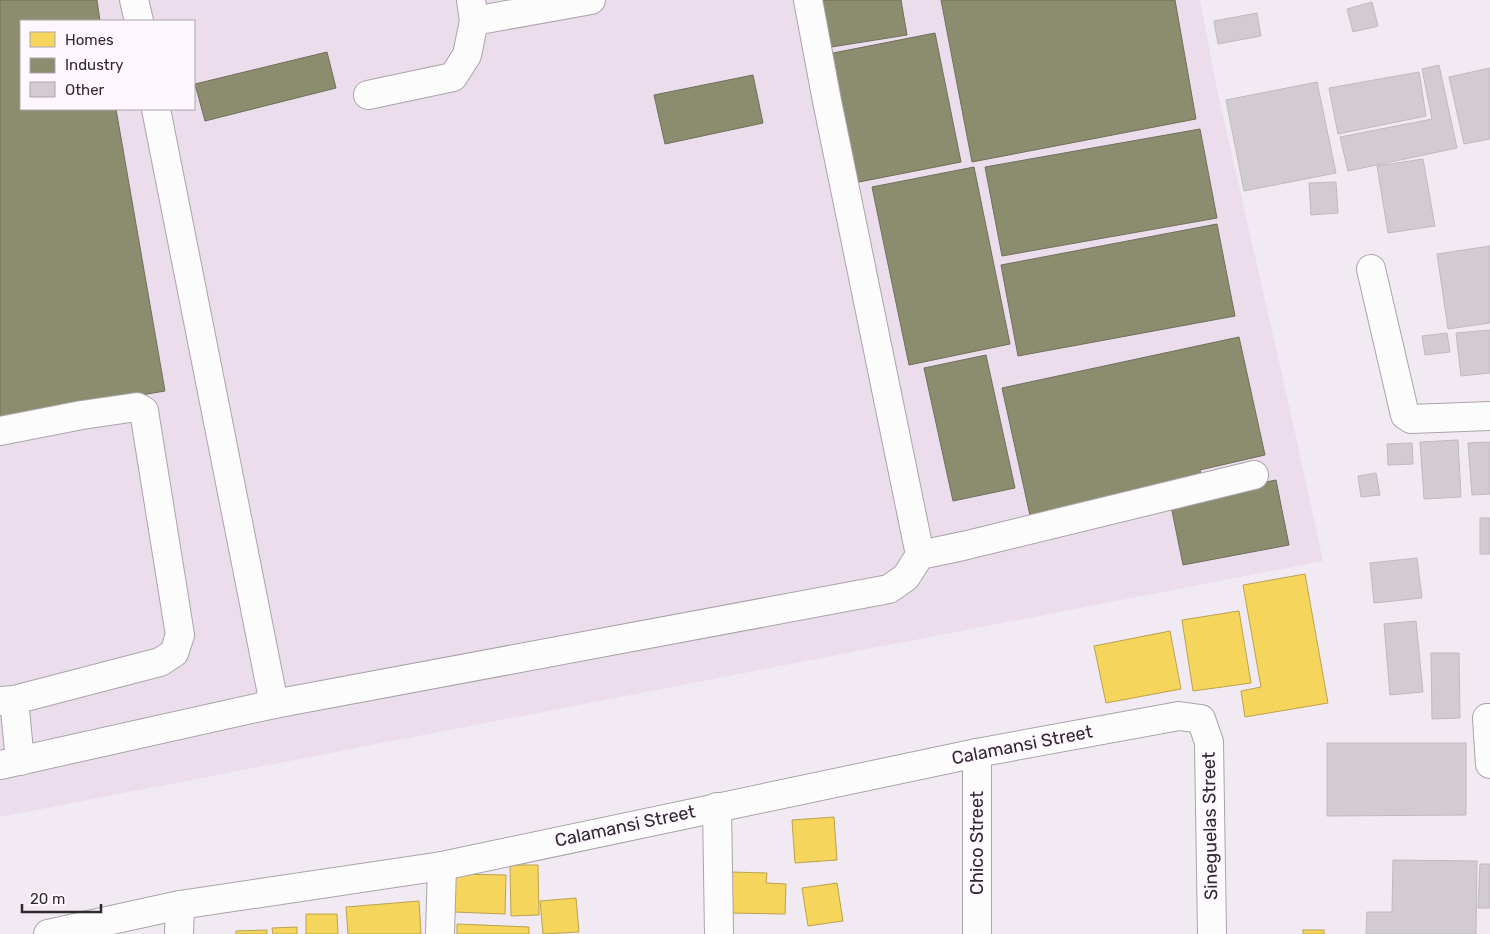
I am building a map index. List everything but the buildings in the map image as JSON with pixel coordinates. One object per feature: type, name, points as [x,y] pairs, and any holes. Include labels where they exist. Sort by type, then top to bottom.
[{"type":"street","points":[[134,0],[138,20]]},
{"type":"street","points":[[368,95],[453,77],[467,55],[472,10],[591,0]]},
{"type":"street","points":[[0,431],[82,415],[137,407],[144,411],[180,635],[174,653],[160,662],[7,700],[10,763],[274,704],[889,589],[906,577],[920,555],[808,0]]},
{"type":"street","points":[[156,110],[274,704]]},
{"type":"street","points":[[1370,269],[1404,415],[1411,419],[1490,416]]},
{"type":"street","points":[[920,555],[1254,475]]},
{"type":"street","name":"Calamansi Street","points":[[48,934],[180,905],[442,866],[977,753],[1179,716],[1201,719]]},
{"type":"street","points":[[1490,718],[1487,718],[1490,764]]},
{"type":"street","name":"Sineguelas Street","points":[[1201,719],[1209,742],[1212,934]]},
{"type":"street","name":"Chico Street","points":[[977,753],[977,934]]},
{"type":"street","points":[[716,807],[719,934]]},
{"type":"street","points":[[440,934],[442,866]]},
{"type":"street","points":[[179,934],[180,905]]},
{"type":"shaded area","points":[[0,0],[1200,0],[1218,94],[1323,561],[0,817]]}]
